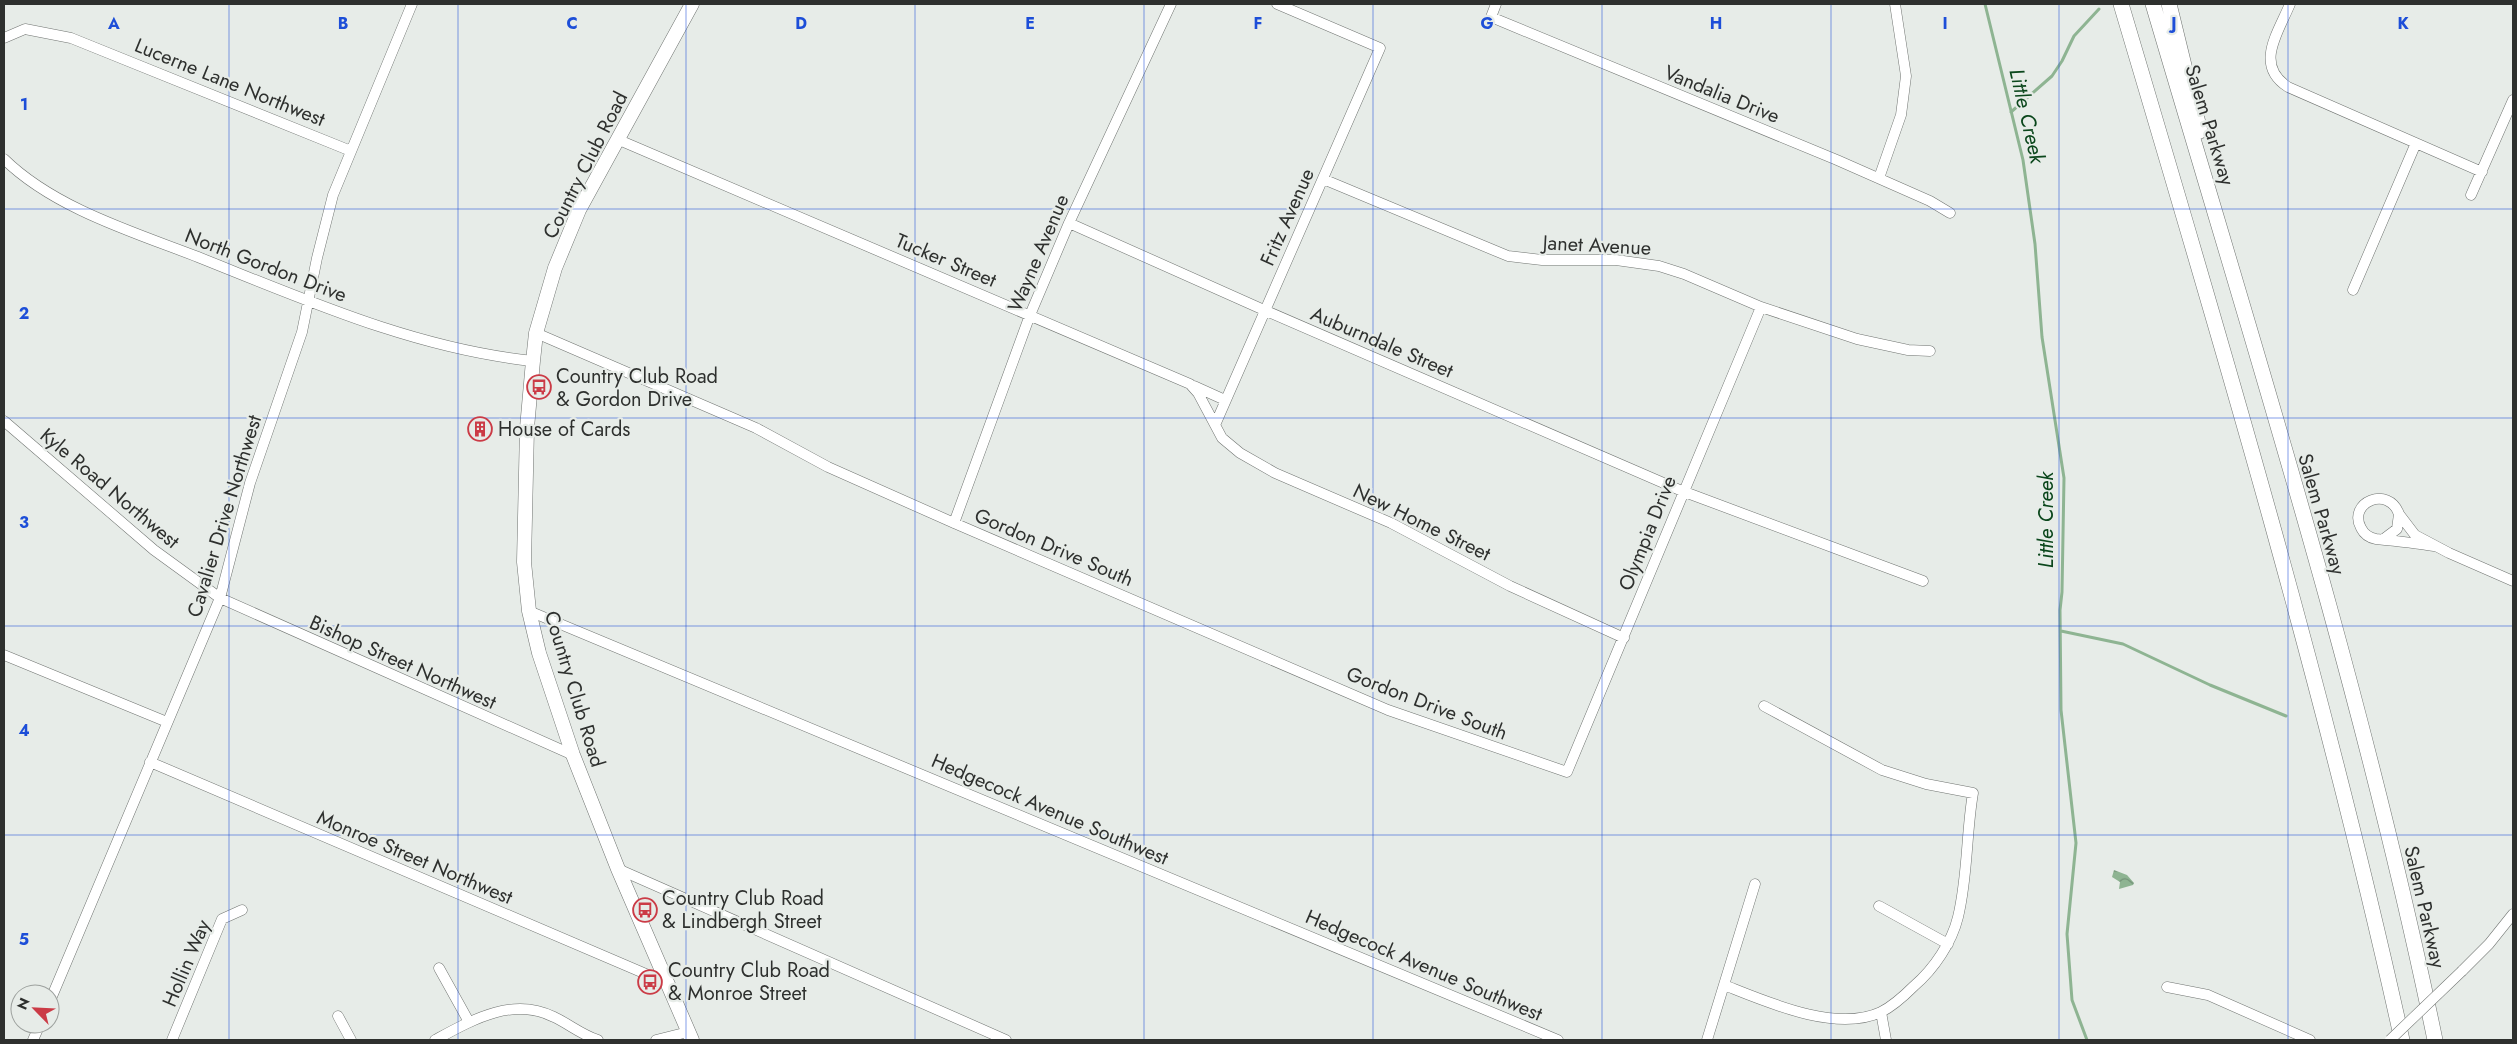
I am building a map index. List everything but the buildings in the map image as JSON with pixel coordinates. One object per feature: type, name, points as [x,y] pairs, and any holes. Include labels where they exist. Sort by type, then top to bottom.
[{"type":"highway","points":[[2121,4],[2301,630],[2366,880],[2402,1040]]},
{"type":"highway","name":"Salem Parkway","points":[[2153,4],[2212,201],[2354,705],[2396,872],[2435,1040]]},
{"type":"highway","points":[[2169,4],[2210,167],[2212,201]]},
{"type":"main road","name":"Country Club Road","points":[[690,1036],[618,869],[573,756],[539,653],[529,611],[524,562],[524,493],[536,334],[555,268],[579,210],[692,4]]},
{"type":"street","name":"Cavalier Drive Northwest","points":[[57,984],[220,598],[250,483],[288,378],[302,332],[326,216],[412,4]]},
{"type":"street","name":"Wayne Avenue","points":[[954,523],[1030,314],[1069,223],[1171,4]]},
{"type":"street","name":"Fritz Avenue","points":[[1225,400],[1380,48],[1277,4]]},
{"type":"street","name":"Vandalia Drive","points":[[1496,4],[1491,17],[1879,178],[1930,201],[1950,213]]},
{"type":"street","points":[[1879,178],[1901,115],[1906,76],[1895,4]]},
{"type":"street","points":[[2290,4],[2269,59],[2276,80],[2482,172]]},
{"type":"street","name":"Lucerne Lane Northwest","points":[[6,36],[25,29],[71,38],[351,151]]},
{"type":"street","points":[[2471,195],[2513,100]]},
{"type":"street","name":"Tucker Street","points":[[619,140],[1030,314],[1225,400]]},
{"type":"street","points":[[2353,290],[2416,143]]},
{"type":"street","name":"North Gordon Drive","points":[[4,159],[31,183],[76,207],[308,300],[350,316],[418,336],[506,358],[533,361]]},
{"type":"street","name":"Janet Avenue","points":[[1323,179],[1508,256],[1542,260],[1616,260],[1660,266],[1684,274],[1761,307],[1857,339],[1908,350],[1930,351]]},
{"type":"street","name":"Auburndale Street","points":[[1069,223],[1264,310],[1682,491],[1923,581]]},
{"type":"street","name":"Olympia Drive","points":[[1566,772],[1624,638],[1682,491],[1761,307]]},
{"type":"street","name":"Gordon Drive South","points":[[536,334],[756,428],[828,467],[954,523],[1388,710],[1566,772]]},
{"type":"street","points":[[1190,384],[1198,393],[1214,425]]},
{"type":"street","points":[[1214,425],[1225,400]]},
{"type":"street","name":"Kyle Road Northwest","points":[[4,421],[154,550],[220,598]]},
{"type":"street","name":"New Home Street","points":[[1214,425],[1222,438],[1240,453],[1275,473],[1391,523],[1510,586],[1624,638]]},
{"type":"street","points":[[2434,546],[2385,538],[2376,539],[2367,536],[2361,529],[2358,520],[2360,510],[2365,503],[2374,498],[2383,498],[2395,505],[2399,514],[2415,535],[2434,546],[2513,581]]},
{"type":"street","points":[[2385,538],[2397,529],[2399,514]]},
{"type":"street","name":"Bishop Street Northwest","points":[[220,598],[573,756]]},
{"type":"street","name":"Hedgecock Avenue Southwest","points":[[529,611],[1558,1040]]},
{"type":"street","points":[[4,655],[167,722]]},
{"type":"street","points":[[1724,985],[1781,1007],[1821,1017],[1866,1016],[1881,1012],[1924,978],[1948,944],[1957,918],[1962,895],[1967,826],[1973,793],[1926,784],[1882,770],[1764,706]]},
{"type":"street","name":"Monroe Street Northwest","points":[[150,762],[667,983]]},
{"type":"street","points":[[618,869],[1006,1040]]},
{"type":"street","points":[[1707,1040],[1756,884]]},
{"type":"street","points":[[1879,906],[1948,944]]},
{"type":"street","name":"Hollin Way","points":[[172,1040],[222,919],[242,910]]},
{"type":"street","points":[[2390,1040],[2489,944],[2513,914]]},
{"type":"street","points":[[440,968],[469,1022]]},
{"type":"street","points":[[2167,987],[2208,995],[2310,1040]]},
{"type":"street","points":[[435,1040],[469,1022],[505,1010],[531,1009],[555,1017],[598,1040]]},
{"type":"street","points":[[1881,1012],[1886,1040]]},
{"type":"street","points":[[338,1016],[351,1040]]},
{"type":"street","points":[[656,1040],[690,1036]]},
{"type":"water","points":[[2114,870],[2127,875],[2134,883],[2133,885],[2119,889],[2120,882],[2112,877]]},
{"type":"waterway","name":"Little Creek","points":[[1985,4],[2023,160],[2035,244],[2042,337],[2064,478],[2060,610],[2061,710],[2076,843],[2067,934],[2072,1000],[2087,1040]]},
{"type":"waterway","points":[[2011,112],[2052,76],[2062,61],[2074,36],[2099,9]]},
{"type":"waterway","points":[[2061,631],[2123,644],[2210,685],[2286,716]]},
{"type":"place","name":"Country Club Road & Gordon Drive","points":[[539,387]]},
{"type":"place","name":"House of Cards","points":[[480,429]]},
{"type":"place","name":"Country Club Road & Lindbergh Street","points":[[645,910]]},
{"type":"place","name":"Country Club Road & Monroe Street","points":[[650,982]]}]
